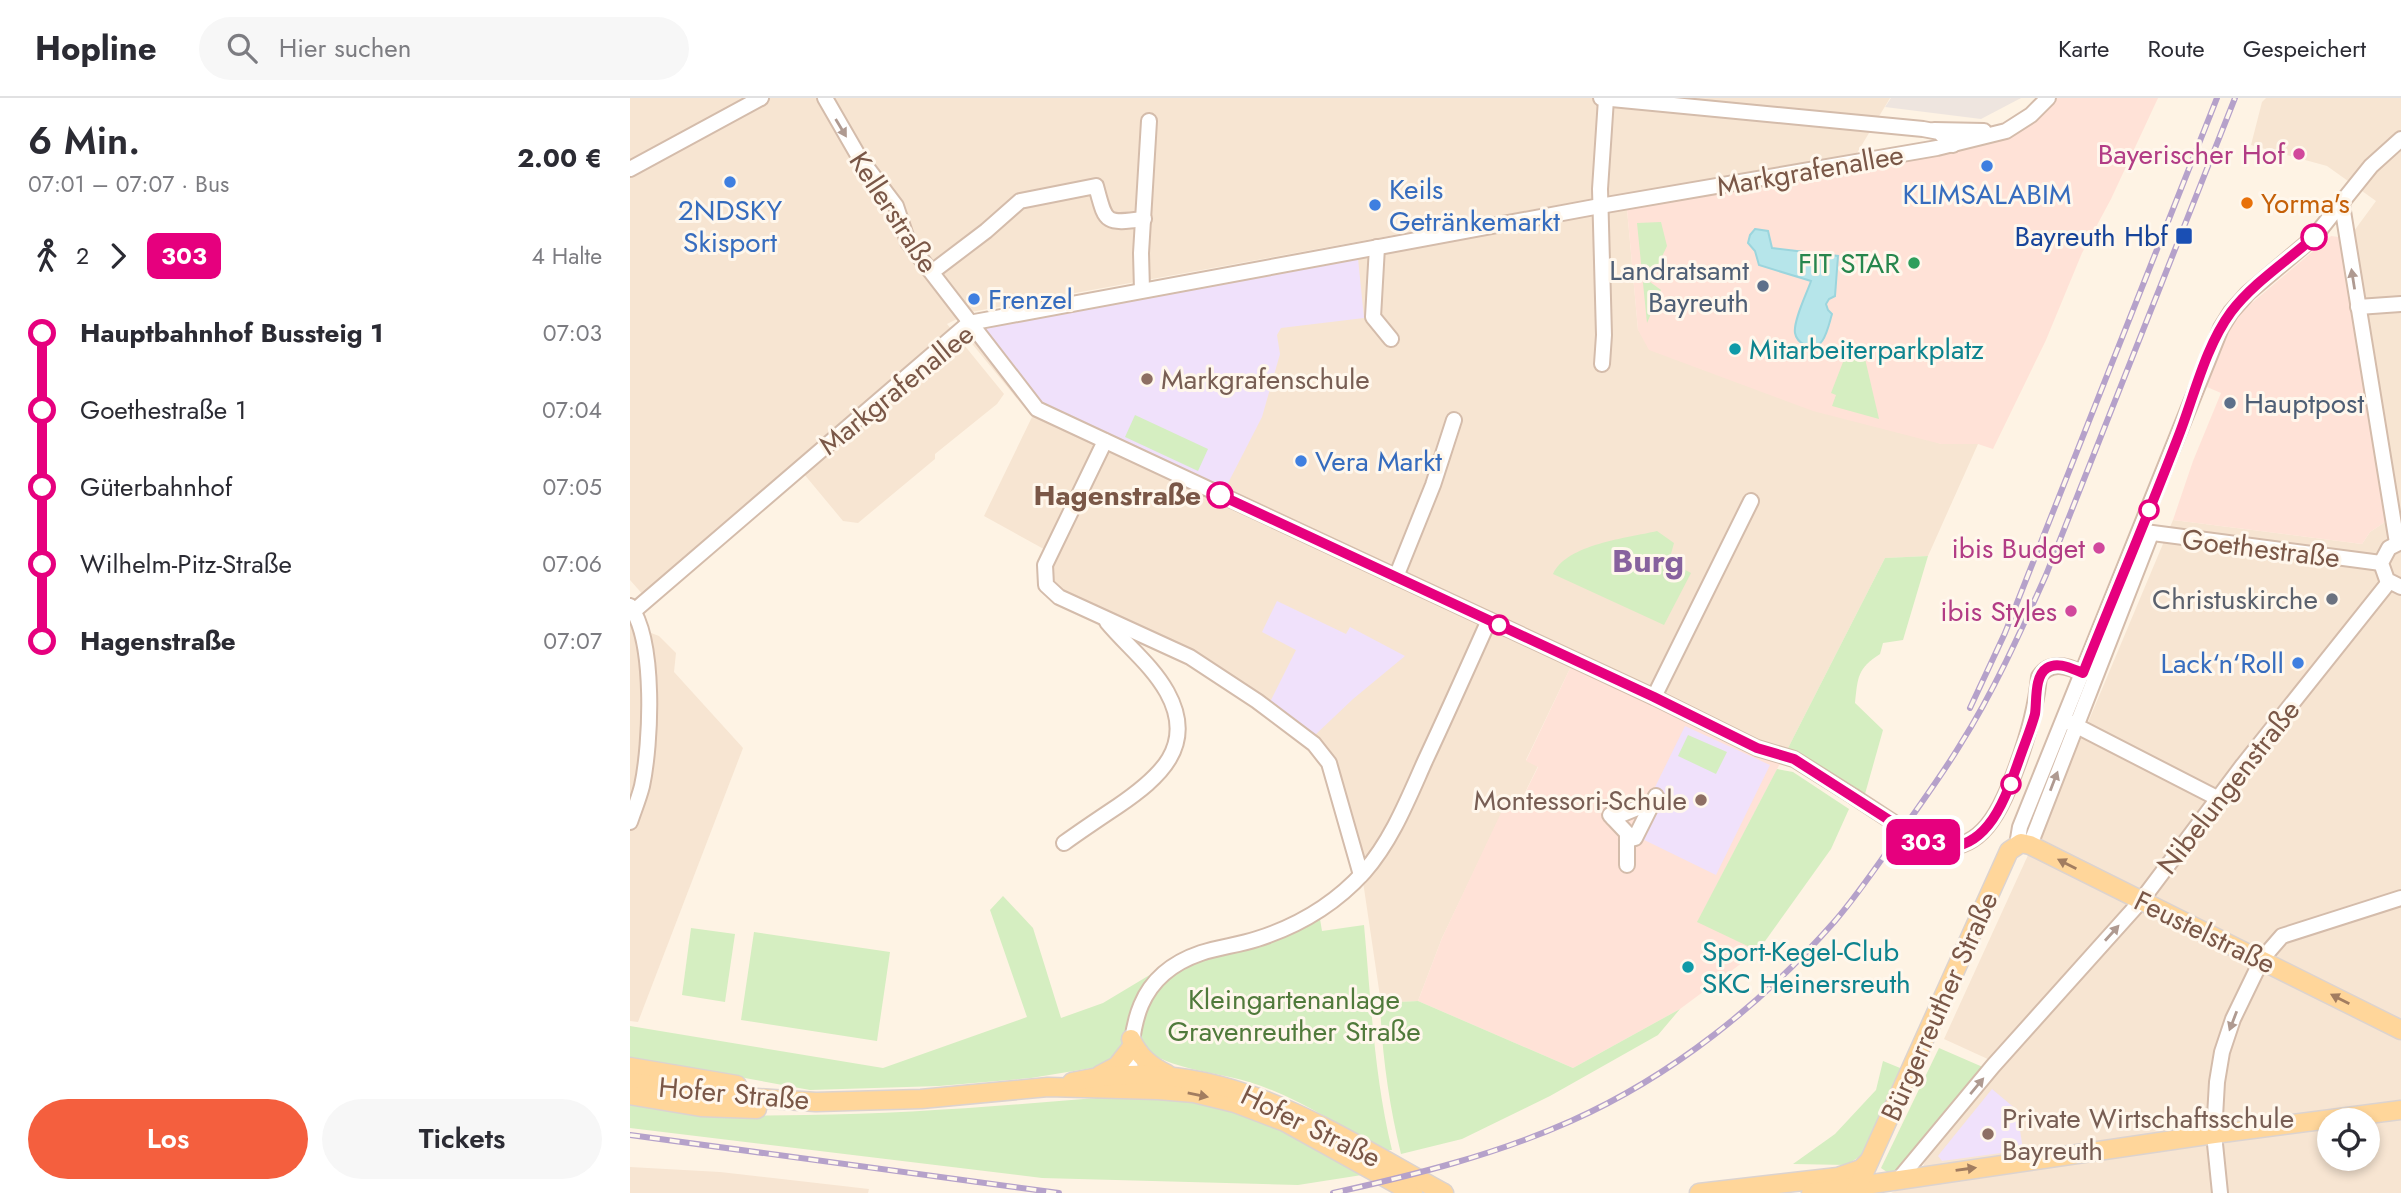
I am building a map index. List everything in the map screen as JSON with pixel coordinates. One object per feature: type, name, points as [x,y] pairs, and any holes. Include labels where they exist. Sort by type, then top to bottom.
[{"type":"main road","name":"Feustelstraße","points":[[2019,847],[2141,901],[2401,1030]]},
{"type":"main road","name":"Bürgerreuther Straße","points":[[1857,1189],[2019,847]]},
{"type":"main road","points":[[1094,1077],[1117,1066],[1131,1044],[1148,1063],[1170,1076]]},
{"type":"main road","points":[[630,1067],[788,1093],[816,1102]]},
{"type":"main road","name":"Hofer Straße","points":[[630,1082],[742,1097],[816,1102],[921,1099],[1130,1082],[1170,1076],[1202,1080],[1246,1092],[1298,1114],[1444,1193]]},
{"type":"main road","name":"Hofer Straße","points":[[1048,1087],[1094,1077],[1194,1093],[1235,1103],[1285,1122],[1413,1193]]},
{"type":"main road","points":[[630,1095],[701,1107],[740,1109],[787,1109],[816,1102]]},
{"type":"main road","points":[[1811,1193],[1857,1189],[1899,1179],[2401,1110]]},
{"type":"main road","points":[[1699,1193],[1838,1177],[1861,1168],[1869,1161]]},
{"type":"main road","points":[[1886,1193],[1899,1179]]},
{"type":"street","points":[[630,169],[761,98]]},
{"type":"street","name":"Kellerstraße","points":[[825,98],[859,157],[896,206],[908,242],[1037,409],[1654,697],[1757,748],[1794,759],[1928,845],[1946,848],[1957,845],[1980,835],[1992,822],[2004,804],[2032,723],[2042,673],[2049,666],[2062,666],[2083,673]]},
{"type":"street","points":[[1601,98],[1646,100],[1964,132],[2011,128],[2048,98]]},
{"type":"street","points":[[1602,364],[1604,335],[1600,206],[1606,99]]},
{"type":"street","points":[[1142,290],[1149,121]]},
{"type":"street","name":"Markgrafenallee","points":[[632,608],[969,323],[1600,206],[1953,145],[2011,128]]},
{"type":"street","points":[[1923,129],[1939,132],[1953,145]]},
{"type":"street","name":"Bürgerreuther Straße","points":[[2019,847],[2145,533],[2207,359],[2221,328],[2248,293],[2314,237],[2371,166],[2401,139]]},
{"type":"street","points":[[932,272],[1020,201],[1096,186],[1103,212],[1109,220],[1116,223],[1144,219]]},
{"type":"street","points":[[2342,205],[2399,543],[2385,552],[2381,563],[2384,575],[2395,584]]},
{"type":"street","points":[[1377,247],[1373,317],[1391,339]]},
{"type":"street","points":[[2358,307],[2401,304]]},
{"type":"street","points":[[1396,577],[1433,485],[1454,420]]},
{"type":"street","points":[[1105,441],[1045,565],[1046,585],[1054,594],[1202,664],[1314,744],[1329,763],[1361,875]]},
{"type":"street","points":[[1654,697],[1751,501]]},
{"type":"street","name":"Bürgerreuther Straße","points":[[2070,722],[2083,673],[2145,533]]},
{"type":"street","name":"Goethestraße","points":[[2145,533],[2381,563]]},
{"type":"street","name":"Nibelungenstraße","points":[[1899,1179],[1993,1066],[2141,901],[2217,798],[2395,584]]},
{"type":"street","points":[[630,822],[642,786],[647,741],[648,660],[645,638],[632,608]]},
{"type":"street","points":[[1064,843],[1148,784],[1166,766],[1176,742],[1176,717],[1166,690],[1104,618]]},
{"type":"street","points":[[1130,1082],[1133,1026],[1144,998],[1161,975],[1174,964],[1202,952],[1287,929],[1319,912],[1361,875],[1379,853],[1400,816],[1489,620]]},
{"type":"street","points":[[2070,722],[2217,798]]},
{"type":"street","points":[[1627,840],[1635,838],[1656,799],[1612,816],[1627,833],[1627,840],[1627,865]]},
{"type":"street","points":[[2220,1193],[2214,1134],[2222,1052],[2233,1019],[2262,959],[2281,936],[2401,898]]},
{"type":"shaded area","points":[[630,98],[1890,98],[1854,158],[1564,204],[971,312],[947,324],[1004,394],[997,404],[935,454],[935,459],[858,523],[843,521],[799,468],[645,597],[630,580]]},
{"type":"shaded area","points":[[1891,98],[2021,98],[1981,119],[1885,107]]},
{"type":"shaded area","points":[[2056,98],[2158,98],[2111,199],[2082,253],[2046,340],[1993,449],[1978,444],[1941,444],[1813,411],[1649,350],[1638,330],[1627,209],[1847,172],[1996,139],[2045,111]]},
{"type":"shaded area","points":[[2266,98],[2401,98],[2401,1193],[1891,1193],[1917,1180],[1928,1155],[2003,1066],[1944,1039],[2081,739],[2173,520],[2362,544],[2370,532],[2385,522],[2343,246],[2376,201],[2327,166],[2251,145],[2262,102]]},
{"type":"shaded area","points":[[1627,209],[1638,330],[1941,444],[1978,444],[1928,556],[1885,558],[1785,754],[1574,660],[1526,760],[1538,766],[1520,803],[1509,798],[1442,938],[1418,1001],[1381,1003],[1362,875],[1329,763],[1257,700],[1050,590],[1051,553],[984,516],[1032,417],[969,340],[980,327]]},
{"type":"shaded area","points":[[2331,236],[2343,240],[2385,522],[2370,532],[2362,544],[2173,520],[2193,461],[2221,393],[2207,387],[2226,331],[2247,307]]},
{"type":"shaded area","name":"Markgrafenschule","points":[[1358,258],[1364,318],[1281,328],[1277,335],[1280,354],[1262,417],[1225,489],[1041,403],[983,329],[1252,276]]},
{"type":"shaded area","points":[[1277,601],[1346,634],[1350,627],[1405,656],[1314,736],[1269,704],[1296,650],[1262,632]]},
{"type":"shaded area","points":[[630,625],[659,636],[676,653],[674,672],[743,748],[638,1022],[630,1021]]},
{"type":"shaded area","points":[[1574,660],[1785,754],[1698,921],[1758,951],[1680,1009],[1573,1068],[1418,1001],[1442,938],[1508,798],[1520,803],[1538,767],[1526,761]]},
{"type":"shaded area","name":"Montessori-Schule","points":[[1685,726],[1770,765],[1716,875],[1632,834]]},
{"type":"shaded area","name":"Private Wirtschaftsschule Bayreuth","points":[[1992,1089],[2017,1110],[2023,1150],[1942,1161],[1938,1156]]},
{"type":"shaded area","points":[[630,1167],[720,1172],[869,1189],[868,1193],[630,1193]]},
{"type":"green space","points":[[1661,222],[1667,246],[1650,282],[1661,290],[1647,323],[1637,223]]},
{"type":"green space","points":[[1850,344],[1863,350],[1879,419],[1832,406],[1836,395],[1831,393]]},
{"type":"green space","points":[[1135,415],[1208,449],[1198,471],[1125,437]]},
{"type":"green space","points":[[1657,531],[1674,543],[1669,561],[1691,573],[1664,625],[1553,574],[1560,564],[1584,549]]},
{"type":"green space","points":[[1928,556],[1903,640],[1883,643],[1880,654],[1867,664],[1858,680],[1855,703],[1883,730],[1865,794],[1806,761],[1785,754],[1885,558]]},
{"type":"green space","points":[[1688,735],[1727,752],[1716,774],[1678,756]]},
{"type":"green space","points":[[1777,769],[1793,772],[1849,809],[1831,849],[1758,951],[1697,922]]},
{"type":"green space","points":[[1003,896],[1033,928],[1061,1018],[1103,1003],[1153,973],[1128,1016],[1126,1043],[1110,1065],[1031,1078],[939,1086],[810,1090],[630,1057],[630,1026],[883,1068],[1027,1017],[990,910]]},
{"type":"green space","name":"Kleingartenanlage Gravenreuther Straße","points":[[1320,919],[1322,931],[1364,925],[1377,1066],[1392,1150],[1383,1150],[1284,1095],[1235,1078],[1180,1066],[1142,1048],[1144,1016],[1150,1002],[1157,990],[1180,970],[1209,957],[1273,941]]},
{"type":"green space","points":[[691,928],[735,934],[725,1002],[682,995]]},
{"type":"green space","points":[[754,932],[890,952],[877,1041],[741,1020]]},
{"type":"green space","points":[[1418,1001],[1573,1068],[1680,1009],[1658,1035],[1550,1096],[1462,1139],[1401,1154],[1387,1079],[1380,1003]]},
{"type":"green space","points":[[1939,1048],[1985,1068],[1896,1178],[1881,1168]]},
{"type":"green space","points":[[1883,1061],[1905,1070],[1869,1151],[1846,1165],[1793,1164],[1835,1134],[1876,1090]]},
{"type":"green space","points":[[1096,1098],[1173,1099],[1218,1106],[1275,1127],[1362,1175],[1298,1185],[1042,1178],[630,1128],[630,1104],[696,1113],[784,1115],[915,1111]]},
{"type":"water","points":[[1755,229],[1768,231],[1772,248],[1838,256],[1835,296],[1826,304],[1832,314],[1827,332],[1817,346],[1803,344],[1795,333],[1798,314],[1811,281],[1759,265],[1755,251],[1748,243]]},
{"type":"railway","points":[[1970,708],[2005,633],[2217,98]]},
{"type":"railway","points":[[1333,1193],[1484,1154],[1542,1133],[1608,1103],[1680,1060],[1746,1009],[1807,952],[1844,910],[1946,767],[2006,662],[2046,575],[2235,98]]},
{"type":"railway","points":[[630,1135],[1059,1193]]},
{"type":"bus line","name":"303","points":[[1220,495],[1654,697],[1757,748],[1794,759],[1928,845],[1946,848],[1980,835],[2004,804],[2035,713],[2039,677],[2042,673],[2049,666],[2062,666],[2083,673],[2221,328],[2248,293],[2314,237]]},
{"type":"place","name":"Bayerischer Hof","points":[[2299,154]]},
{"type":"place","name":"KLIMSALABIM","points":[[1987,166]]},
{"type":"place","name":"2NDSKY Skisport","points":[[730,182]]},
{"type":"place","name":"Yorma's","points":[[2247,203]]},
{"type":"place","name":"Keils Getränkemarkt","points":[[1375,205]]},
{"type":"place","name":"Bayreuth Hbf","points":[[2184,236]]},
{"type":"place","name":"FIT STAR","points":[[1914,263]]},
{"type":"place","name":"Landratsamt Bayreuth","points":[[1763,286]]},
{"type":"place","name":"Frenzel","points":[[974,299]]},
{"type":"place","name":"Mitarbeiterparkplatz","points":[[1735,349]]},
{"type":"place","name":"Markgrafenschule","points":[[1147,379]]},
{"type":"place","name":"Hauptpost","points":[[2230,403]]},
{"type":"place","name":"Vera Markt","points":[[1301,461]]},
{"type":"place","name":"Hagenstraße","points":[[1220,495]]},
{"type":"place","name":"ibis Budget","points":[[2099,548]]},
{"type":"place","name":"Christuskirche","points":[[2332,599]]},
{"type":"place","name":"ibis Styles","points":[[2071,611]]},
{"type":"place","name":"Lack‘n‘Roll","points":[[2298,663]]},
{"type":"place","name":"Montessori-Schule","points":[[1701,800]]},
{"type":"place","name":"Sport-Kegel-Club SKC Heinersreuth","points":[[1688,967]]},
{"type":"place","name":"Private Wirtschaftsschule Bayreuth","points":[[1988,1134]]},
{"type":"district","name":"Burg","points":[[1648,561]]}]
